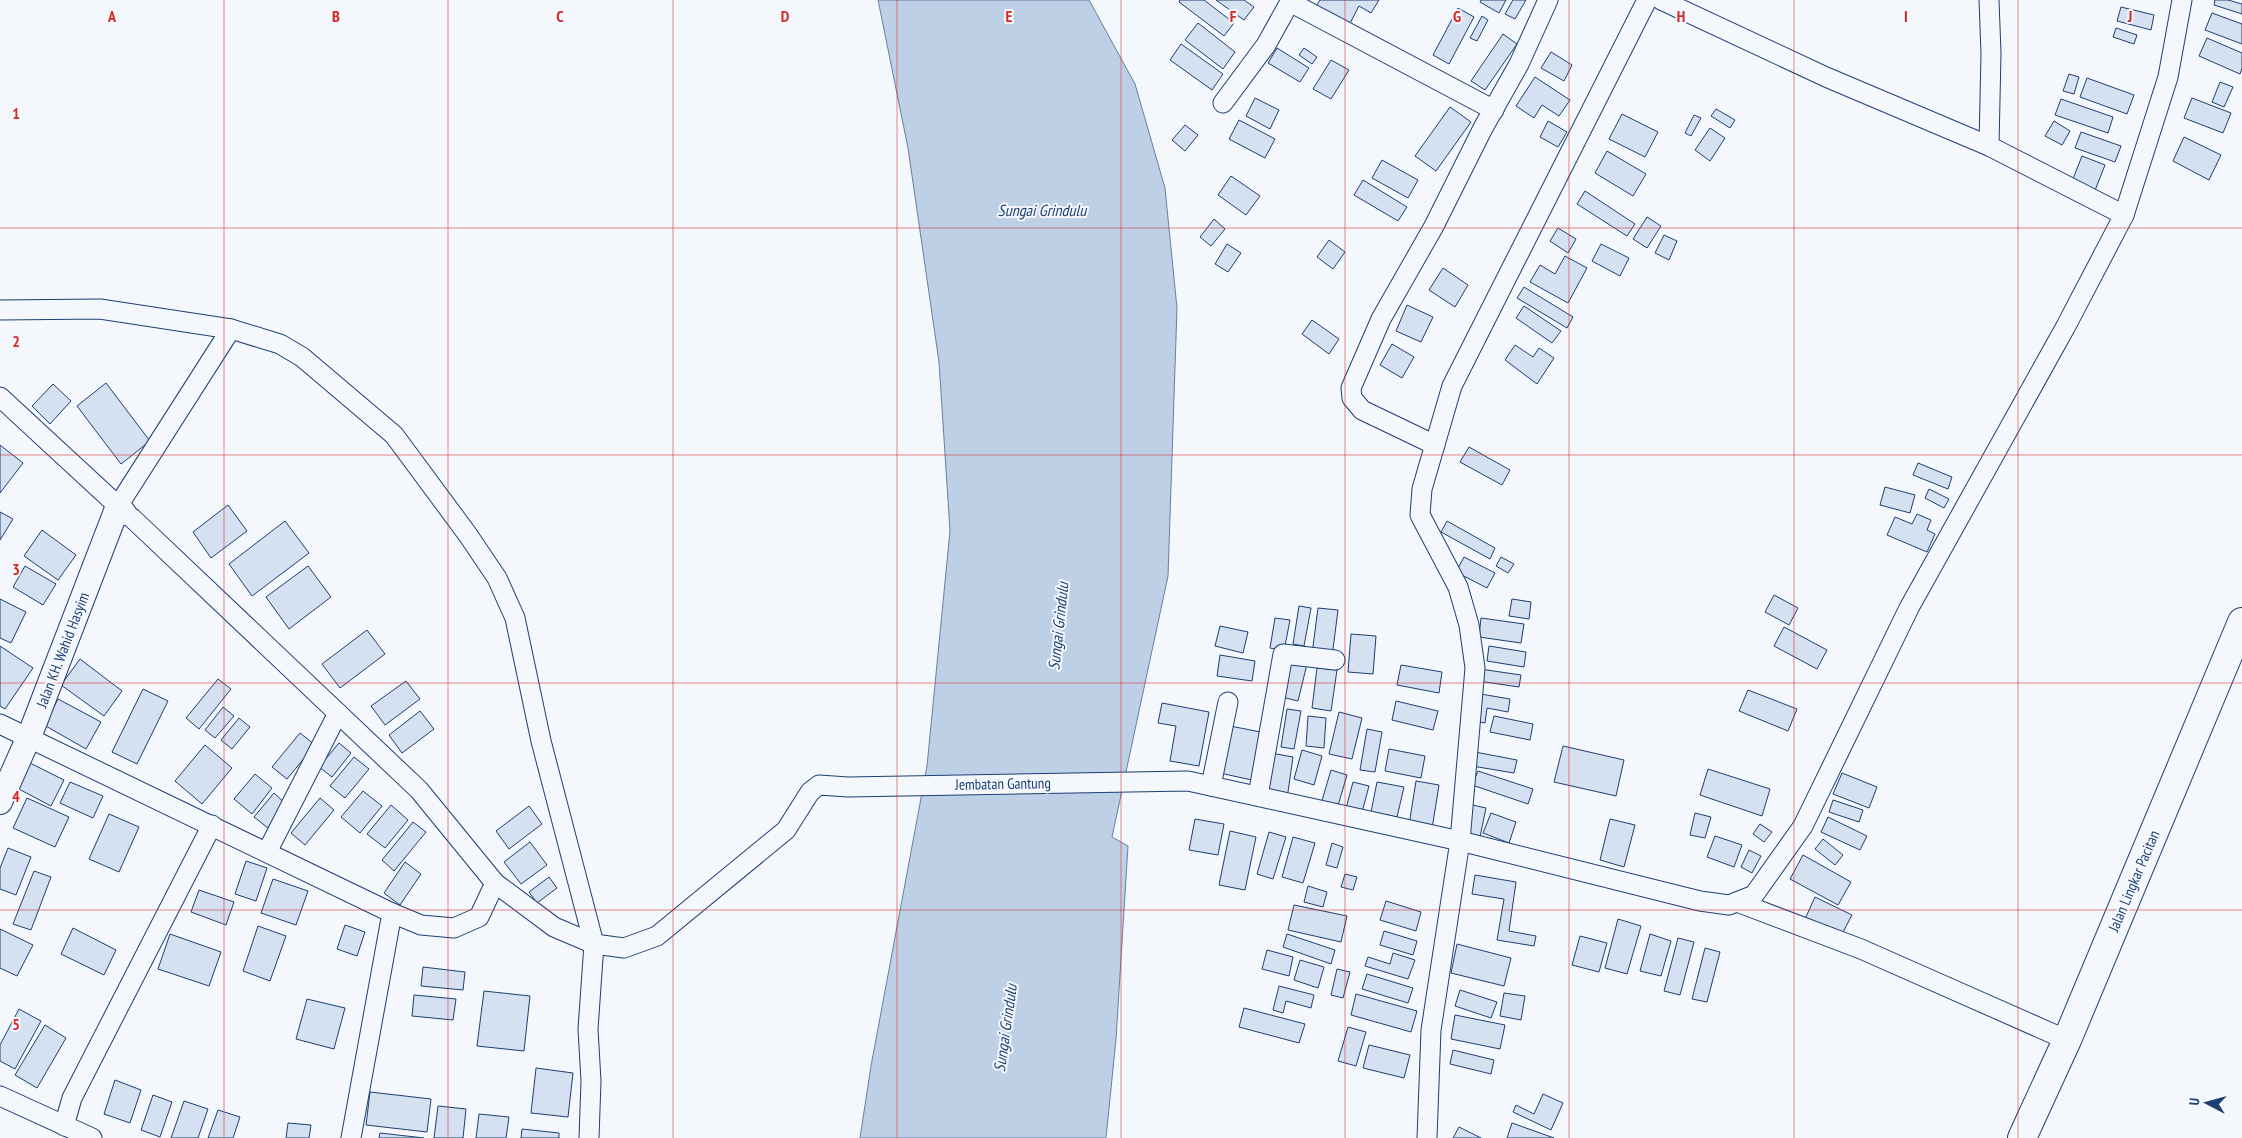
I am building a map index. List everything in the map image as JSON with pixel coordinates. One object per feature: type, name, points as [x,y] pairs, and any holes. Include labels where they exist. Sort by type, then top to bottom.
[{"type":"highway","name":"Jalan Lingkar Pacitan","points":[[2022,1138],[2067,1040],[2242,622]]},
{"type":"street","points":[[1435,445],[1362,410],[1352,398],[1351,388],[1381,319],[1434,226],[1519,64],[1548,0]]},
{"type":"street","points":[[1428,1138],[1432,1030],[1460,841],[1475,668],[1469,625],[1458,587],[1420,515],[1422,489],[1452,386],[1647,0]]},
{"type":"street","points":[[1660,0],[1817,73],[1989,146],[2124,215]]},
{"type":"street","points":[[1989,0],[1991,53],[1989,146]]},
{"type":"street","points":[[1737,902],[1754,895],[1803,826],[1909,608],[2066,326],[2124,215],[2168,78],[2182,0]]},
{"type":"street","points":[[1223,103],[1266,45],[1291,1],[1494,110]]},
{"type":"street","points":[[0,310],[100,309],[230,329],[280,344],[302,357],[394,435],[498,578],[515,618],[541,741],[594,944],[588,1029],[591,1081],[589,1138]]},
{"type":"street","points":[[121,509],[230,329]]},
{"type":"street","name":"Jembatan Gantung","points":[[0,397],[132,518],[419,790],[495,883],[554,928],[594,944],[624,948],[658,936],[786,830],[810,792],[819,785],[848,787],[1188,780],[1460,841],[1700,901],[1729,905],[1737,902]]},
{"type":"street","name":"Jalan KH. Wahid Hasyim","points":[[0,802],[121,509]]},
{"type":"street","points":[[1258,796],[1283,654],[1335,660]]},
{"type":"street","points":[[1211,786],[1228,702]]},
{"type":"street","points":[[268,852],[338,713]]},
{"type":"street","points":[[0,724],[392,913],[422,925],[454,928],[478,917],[495,883]]},
{"type":"street","points":[[64,1126],[72,1098],[212,825]]},
{"type":"street","points":[[1737,902],[1861,949],[2067,1040]]},
{"type":"street","points":[[351,1138],[392,913]]},
{"type":"street","points":[[0,1096],[92,1138]]},
{"type":"water","name":"Sungai Grindulu","points":[[878,0],[1089,0],[1135,84],[1165,188],[1177,308],[1168,576],[1112,837],[1128,846],[1116,1039],[1106,1138],[860,1138],[871,1066],[927,766],[950,531],[939,362],[908,148]]},
{"type":"building","points":[[1180,0],[1204,0],[1234,23],[1224,36],[1179,2]]},
{"type":"building","points":[[1216,0],[1244,0],[1254,7],[1244,20]]},
{"type":"building","points":[[1320,0],[1379,0],[1371,13],[1359,6],[1348,27],[1315,8]]},
{"type":"building","points":[[1481,0],[1506,0],[1499,13],[1480,2]]},
{"type":"building","points":[[1513,0],[1526,0],[1515,19],[1505,14]]},
{"type":"building","points":[[2215,0],[2228,0],[2242,4],[2242,14],[2214,5]]},
{"type":"building","points":[[2121,7],[2154,15],[2151,30],[2117,21]]},
{"type":"building","points":[[1458,8],[1474,17],[1449,64],[1433,55]]},
{"type":"building","points":[[2212,13],[2242,24],[2242,44],[2205,30]]},
{"type":"building","points":[[1482,16],[1488,20],[1477,41],[1470,38]]},
{"type":"building","points":[[1198,23],[1235,52],[1223,69],[1185,40]]},
{"type":"building","points":[[2116,28],[2137,35],[2134,44],[2113,37]]},
{"type":"building","points":[[1503,34],[1517,44],[1485,90],[1471,81]]},
{"type":"building","points":[[2207,38],[2242,53],[2240,74],[2199,56]]},
{"type":"building","points":[[1181,44],[1223,74],[1212,90],[1170,60]]},
{"type":"building","points":[[1277,48],[1309,68],[1300,82],[1268,63]]},
{"type":"building","points":[[1304,48],[1317,57],[1312,64],[1299,55]]},
{"type":"building","points":[[1551,52],[1572,65],[1564,81],[1541,68]]},
{"type":"building","points":[[1331,60],[1349,70],[1331,99],[1313,89]]},
{"type":"building","points":[[2069,74],[2079,77],[2074,94],[2063,91]]},
{"type":"building","points":[[1535,77],[1570,100],[1559,116],[1542,105],[1534,118],[1516,106]]},
{"type":"building","points":[[2087,78],[2134,95],[2127,114],[2080,97]]},
{"type":"building","points":[[2220,82],[2233,87],[2224,107],[2212,102]]},
{"type":"building","points":[[1255,98],[1279,110],[1270,129],[1246,116]]},
{"type":"building","points":[[2192,98],[2231,113],[2223,133],[2184,118]]},
{"type":"building","points":[[2061,99],[2113,117],[2108,133],[2055,115]]},
{"type":"building","points":[[1450,107],[1471,122],[1436,171],[1415,156]]},
{"type":"building","points":[[1716,109],[1735,120],[1730,128],[1711,116]]},
{"type":"building","points":[[1622,114],[1658,132],[1645,157],[1609,139]]},
{"type":"building","points":[[1694,115],[1701,118],[1691,136],[1685,133]]},
{"type":"building","points":[[1239,120],[1275,139],[1265,158],[1229,139]]},
{"type":"building","points":[[1548,121],[1567,132],[1558,147],[1540,137]]},
{"type":"building","points":[[2054,121],[2070,131],[2062,145],[2045,136]]},
{"type":"building","points":[[1185,125],[1198,135],[1185,151],[1172,140]]},
{"type":"building","points":[[1710,128],[1725,138],[1710,161],[1695,150]]},
{"type":"building","points":[[2081,132],[2121,146],[2115,162],[2075,148]]},
{"type":"building","points":[[2184,137],[2221,155],[2209,180],[2173,161]]},
{"type":"building","points":[[1607,151],[1646,174],[1633,196],[1595,173]]},
{"type":"building","points":[[2082,156],[2105,165],[2094,193],[2071,184]]},
{"type":"building","points":[[1382,160],[1418,180],[1408,198],[1372,178]]},
{"type":"building","points":[[1231,176],[1260,196],[1246,215],[1218,195]]},
{"type":"building","points":[[1363,180],[1407,207],[1398,221],[1354,195]]},
{"type":"building","points":[[1585,191],[1635,224],[1627,236],[1577,204]]},
{"type":"building","points":[[1647,217],[1661,226],[1647,248],[1633,239]]},
{"type":"building","points":[[1214,219],[1225,229],[1211,246],[1200,237]]},
{"type":"building","points":[[1558,228],[1576,239],[1568,253],[1550,241]]},
{"type":"building","points":[[1664,235],[1677,241],[1669,260],[1655,253]]},
{"type":"building","points":[[1329,240],[1345,252],[1333,269],[1317,257]]},
{"type":"building","points":[[1227,244],[1241,253],[1228,272],[1215,264]]},
{"type":"building","points":[[1601,244],[1629,258],[1620,276],[1592,261]]},
{"type":"building","points":[[1565,256],[1587,268],[1568,303],[1530,282],[1540,265],[1555,274]]},
{"type":"building","points":[[1443,268],[1468,285],[1455,307],[1429,290]]},
{"type":"building","points":[[1524,287],[1573,317],[1567,328],[1517,298]]},
{"type":"building","points":[[1407,305],[1433,317],[1421,342],[1396,331]]},
{"type":"building","points":[[1524,306],[1561,331],[1552,343],[1516,318]]},
{"type":"building","points":[[1312,320],[1339,339],[1329,354],[1302,334]]},
{"type":"building","points":[[1392,344],[1414,357],[1402,378],[1380,365]]},
{"type":"building","points":[[1515,345],[1533,357],[1539,348],[1554,358],[1537,384],[1505,360]]},
{"type":"building","points":[[106,383],[150,441],[121,464],[77,406]]},
{"type":"building","points":[[53,384],[71,401],[50,424],[32,406]]},
{"type":"building","points":[[0,445],[23,463],[0,493]]},
{"type":"building","points":[[1469,447],[1510,470],[1502,485],[1460,462]]},
{"type":"building","points":[[1918,463],[1952,477],[1948,489],[1913,475]]},
{"type":"building","points":[[1885,487],[1915,495],[1910,513],[1880,505]]},
{"type":"building","points":[[1929,489],[1949,499],[1944,508],[1925,498]]},
{"type":"building","points":[[228,505],[247,531],[211,558],[193,532]]},
{"type":"building","points":[[0,512],[13,519],[0,540]]},
{"type":"building","points":[[1917,514],[1931,520],[1927,530],[1935,534],[1927,552],[1887,535],[1895,517],[1912,524]]},
{"type":"building","points":[[285,521],[309,553],[252,596],[229,564]]},
{"type":"building","points":[[1447,521],[1495,548],[1490,559],[1441,532]]},
{"type":"building","points":[[42,530],[76,555],[58,580],[24,556]]},
{"type":"building","points":[[1464,557],[1495,573],[1487,588],[1456,572]]},
{"type":"building","points":[[1501,557],[1514,564],[1508,573],[1496,566]]},
{"type":"building","points":[[25,566],[56,584],[43,605],[13,587]]},
{"type":"building","points":[[308,566],[331,597],[289,629],[266,597]]},
{"type":"building","points":[[1774,595],[1798,608],[1789,625],[1765,612]]},
{"type":"building","points":[[0,599],[26,612],[11,643],[0,638]]},
{"type":"building","points":[[1512,599],[1531,602],[1529,619],[1509,616]]},
{"type":"building","points":[[1299,606],[1311,608],[1304,646],[1293,644]]},
{"type":"building","points":[[1318,608],[1338,610],[1332,657],[1312,654]]},
{"type":"building","points":[[1275,618],[1290,620],[1284,651],[1270,648]]},
{"type":"building","points":[[1481,618],[1524,624],[1521,643],[1479,637]]},
{"type":"building","points":[[1220,626],[1248,632],[1243,653],[1215,646]]},
{"type":"building","points":[[1784,627],[1827,650],[1817,669],[1774,646]]},
{"type":"building","points":[[367,630],[385,654],[340,688],[322,664]]},
{"type":"building","points":[[1351,634],[1376,636],[1373,674],[1348,672]]},
{"type":"building","points":[[0,646],[33,668],[5,709],[0,706]]},
{"type":"building","points":[[1489,646],[1526,652],[1524,667],[1487,661]]},
{"type":"building","points":[[1220,655],[1255,661],[1252,681],[1217,676]]},
{"type":"building","points":[[80,659],[122,691],[104,716],[61,685]]},
{"type":"building","points":[[1287,659],[1307,664],[1298,701],[1278,696]]},
{"type":"building","points":[[1401,665],[1442,672],[1439,693],[1397,685]]},
{"type":"building","points":[[1317,668],[1337,670],[1331,711],[1312,708]]},
{"type":"building","points":[[1480,669],[1521,675],[1519,687],[1478,681]]},
{"type":"building","points":[[218,679],[231,689],[199,729],[186,718]]},
{"type":"building","points":[[406,681],[420,699],[385,725],[371,706]]},
{"type":"building","points":[[143,689],[168,701],[137,764],[112,752]]},
{"type":"building","points":[[1748,690],[1797,709],[1788,731],[1739,711]]},
{"type":"building","points":[[1475,693],[1510,699],[1508,712],[1487,708],[1485,723],[1475,721]]},
{"type":"building","points":[[58,699],[101,722],[86,749],[44,725]]},
{"type":"building","points":[[1396,701],[1438,711],[1433,730],[1392,720]]},
{"type":"building","points":[[1162,703],[1209,712],[1199,766],[1170,761],[1176,726],[1158,723]]},
{"type":"building","points":[[223,707],[234,716],[215,738],[205,730]]},
{"type":"building","points":[[1287,709],[1301,711],[1294,749],[1281,747]]},
{"type":"building","points":[[420,711],[434,729],[402,753],[389,735]]},
{"type":"building","points":[[1339,712],[1362,718],[1352,759],[1329,754]]},
{"type":"building","points":[[1308,716],[1326,718],[1324,748],[1306,746]]},
{"type":"building","points":[[1494,716],[1533,724],[1530,740],[1490,732]]},
{"type":"building","points":[[239,718],[250,727],[232,749],[221,740]]},
{"type":"building","points":[[1230,726],[1266,733],[1256,781],[1220,773]]},
{"type":"building","points":[[1367,729],[1382,732],[1375,772],[1360,770]]},
{"type":"building","points":[[300,733],[315,745],[287,779],[272,767]]},
{"type":"building","points":[[339,743],[351,753],[332,777],[319,767]]},
{"type":"building","points":[[205,745],[232,768],[202,804],[175,781]]},
{"type":"building","points":[[1563,746],[1624,760],[1616,796],[1554,782]]},
{"type":"building","points":[[1389,749],[1425,756],[1421,778],[1385,771]]},
{"type":"building","points":[[1302,750],[1322,756],[1314,785],[1294,779]]},
{"type":"building","points":[[1475,752],[1517,760],[1514,773],[1472,766]]},
{"type":"building","points":[[1271,753],[1293,757],[1287,799],[1264,796]]},
{"type":"building","points":[[354,757],[369,769],[345,798],[330,786]]},
{"type":"building","points":[[26,761],[64,780],[51,806],[13,786]]},
{"type":"building","points":[[1708,769],[1770,789],[1762,816],[1700,795]]},
{"type":"building","points":[[1331,770],[1347,775],[1337,809],[1321,804]]},
{"type":"building","points":[[1478,771],[1533,789],[1528,804],[1472,785]]},
{"type":"building","points":[[1842,773],[1877,787],[1869,808],[1833,794]]},
{"type":"building","points":[[255,774],[272,788],[252,814],[234,799]]},
{"type":"building","points":[[1416,781],[1439,785],[1432,829],[1409,825]]},
{"type":"building","points":[[70,782],[103,796],[93,818],[60,803]]},
{"type":"building","points":[[1353,782],[1369,786],[1361,816],[1345,812]]},
{"type":"building","points":[[1377,782],[1404,787],[1397,817],[1371,812]]},
{"type":"building","points":[[363,791],[382,806],[360,833],[341,817]]},
{"type":"building","points":[[274,793],[287,805],[268,828],[254,817]]},
{"type":"building","points":[[27,798],[69,817],[55,847],[13,828]]},
{"type":"building","points":[[320,798],[334,810],[305,845],[291,833]]},
{"type":"building","points":[[1833,800],[1863,810],[1859,822],[1829,812]]},
{"type":"building","points":[[1468,804],[1486,808],[1480,837],[1462,833]]},
{"type":"building","points":[[391,805],[408,820],[385,848],[367,834]]},
{"type":"building","points":[[529,806],[542,824],[509,849],[496,831]]},
{"type":"building","points":[[1491,813],[1516,822],[1509,843],[1483,833]]},
{"type":"building","points":[[1695,813],[1711,817],[1705,838],[1690,835]]},
{"type":"building","points":[[109,814],[139,827],[119,872],[89,859]]},
{"type":"building","points":[[1828,817],[1867,836],[1860,850],[1821,832]]},
{"type":"building","points":[[1195,819],[1224,824],[1218,855],[1189,850]]},
{"type":"building","points":[[1610,819],[1635,825],[1624,867],[1600,860]]},
{"type":"building","points":[[413,822],[426,832],[394,871],[382,860]]},
{"type":"building","points":[[1760,824],[1772,832],[1764,842],[1753,834]]},
{"type":"building","points":[[1230,831],[1256,837],[1245,890],[1219,885]]},
{"type":"building","points":[[1269,832],[1286,837],[1273,879],[1257,874]]},
{"type":"building","points":[[1715,836],[1742,845],[1734,867],[1707,857]]},
{"type":"building","points":[[1293,837],[1315,843],[1303,883],[1282,877]]},
{"type":"building","points":[[1823,839],[1843,855],[1835,865],[1815,849]]},
{"type":"building","points":[[530,842],[547,865],[521,884],[504,862]]},
{"type":"building","points":[[1332,843],[1343,847],[1337,868],[1326,865]]},
{"type":"building","points":[[8,848],[31,857],[16,895],[0,889],[0,868]]},
{"type":"building","points":[[1749,850],[1761,856],[1752,873],[1741,867]]},
{"type":"building","points":[[1803,855],[1851,882],[1838,905],[1790,879]]},
{"type":"building","points":[[246,861],[267,868],[256,901],[235,894]]},
{"type":"building","points":[[405,862],[421,874],[400,905],[384,893]]},
{"type":"building","points":[[34,871],[51,877],[31,930],[13,924]]},
{"type":"building","points":[[1345,874],[1357,877],[1353,890],[1341,887]]},
{"type":"building","points":[[1475,875],[1516,882],[1509,931],[1536,936],[1534,946],[1497,940],[1504,899],[1472,894]]},
{"type":"building","points":[[549,877],[557,888],[537,903],[529,892]]},
{"type":"building","points":[[273,879],[308,891],[296,925],[261,913]]},
{"type":"building","points":[[1308,886],[1327,892],[1323,907],[1304,902]]},
{"type":"building","points":[[199,890],[234,902],[226,925],[191,912]]},
{"type":"building","points":[[1815,897],[1852,915],[1841,936],[1805,919]]},
{"type":"building","points":[[1386,901],[1421,912],[1416,931],[1380,920]]},
{"type":"building","points":[[1294,905],[1347,916],[1341,942],[1288,930]]},
{"type":"building","points":[[1618,919],[1641,926],[1627,974],[1605,968]]},
{"type":"building","points":[[345,925],[365,932],[357,956],[337,949]]},
{"type":"building","points":[[258,926],[286,936],[270,981],[243,971]]},
{"type":"building","points":[[73,928],[116,950],[104,975],[61,954]]},
{"type":"building","points":[[0,929],[33,945],[17,976],[0,968]]},
{"type":"building","points":[[1384,931],[1417,941],[1413,955],[1380,945]]},
{"type":"building","points":[[170,934],[221,952],[209,986],[158,969]]},
{"type":"building","points":[[1287,934],[1335,950],[1331,964],[1283,947]]},
{"type":"building","points":[[1650,934],[1671,941],[1661,976],[1640,971]]},
{"type":"building","points":[[1580,936],[1607,943],[1599,972],[1572,965]]},
{"type":"building","points":[[1678,938],[1694,942],[1680,995],[1664,991]]},
{"type":"building","points":[[1457,944],[1511,958],[1504,986],[1451,973]]},
{"type":"building","points":[[1705,948],[1720,952],[1707,1002],[1692,999]]},
{"type":"building","points":[[1267,950],[1293,957],[1289,976],[1262,969]]},
{"type":"building","points":[[1393,953],[1415,960],[1408,979],[1365,966],[1368,957],[1390,964]]},
{"type":"building","points":[[1300,960],[1324,967],[1318,988],[1294,980]]},
{"type":"building","points":[[423,967],[465,972],[463,990],[421,986]]},
{"type":"building","points":[[1337,969],[1350,972],[1343,998],[1331,995]]},
{"type":"building","points":[[1367,974],[1413,988],[1408,1003],[1362,989]]},
{"type":"building","points":[[1279,986],[1314,995],[1311,1008],[1286,1001],[1283,1013],[1273,1010]]},
{"type":"building","points":[[1460,990],[1497,1002],[1491,1018],[1455,1006]]},
{"type":"building","points":[[484,991],[530,996],[524,1051],[477,1046]]},
{"type":"building","points":[[1504,993],[1525,996],[1521,1020],[1500,1016]]},
{"type":"building","points":[[1356,994],[1417,1011],[1411,1032],[1351,1015]]},
{"type":"building","points":[[414,995],[456,999],[453,1020],[412,1016]]},
{"type":"building","points":[[307,999],[345,1008],[334,1049],[296,1039]]},
{"type":"building","points":[[1244,1008],[1305,1024],[1299,1043],[1239,1027]]},
{"type":"building","points":[[19,1009],[41,1021],[15,1069],[0,1061],[0,1045]]},
{"type":"building","points":[[1455,1015],[1505,1025],[1500,1049],[1451,1039]]},
{"type":"building","points":[[45,1025],[66,1038],[37,1088],[15,1075]]},
{"type":"building","points":[[1348,1027],[1366,1032],[1356,1066],[1338,1061]]},
{"type":"building","points":[[1369,1045],[1410,1055],[1404,1078],[1363,1068]]},
{"type":"building","points":[[1453,1050],[1494,1060],[1491,1074],[1450,1064]]},
{"type":"building","points":[[536,1068],[573,1073],[568,1117],[531,1113]]},
{"type":"building","points":[[115,1080],[141,1090],[130,1123],[104,1114]]},
{"type":"building","points":[[370,1092],[431,1099],[427,1132],[366,1125]]},
{"type":"building","points":[[1543,1094],[1563,1103],[1551,1130],[1513,1112],[1516,1105],[1534,1114]]},
{"type":"building","points":[[153,1095],[172,1102],[160,1137],[141,1130]]},
{"type":"building","points":[[184,1101],[208,1109],[198,1138],[171,1138]]},
{"type":"building","points":[[438,1106],[466,1109],[463,1138],[434,1138]]},
{"type":"building","points":[[218,1110],[240,1117],[233,1138],[208,1138]]},
{"type":"building","points":[[479,1114],[509,1117],[506,1138],[476,1138]]},
{"type":"building","points":[[288,1123],[311,1125],[309,1138],[286,1138]]},
{"type":"building","points":[[1512,1123],[1554,1138],[1507,1138]]},
{"type":"building","points":[[1459,1127],[1481,1138],[1453,1138]]},
{"type":"building","points":[[522,1129],[559,1133],[559,1138],[521,1138]]},
{"type":"building","points":[[380,1133],[424,1138],[379,1138]]}]
